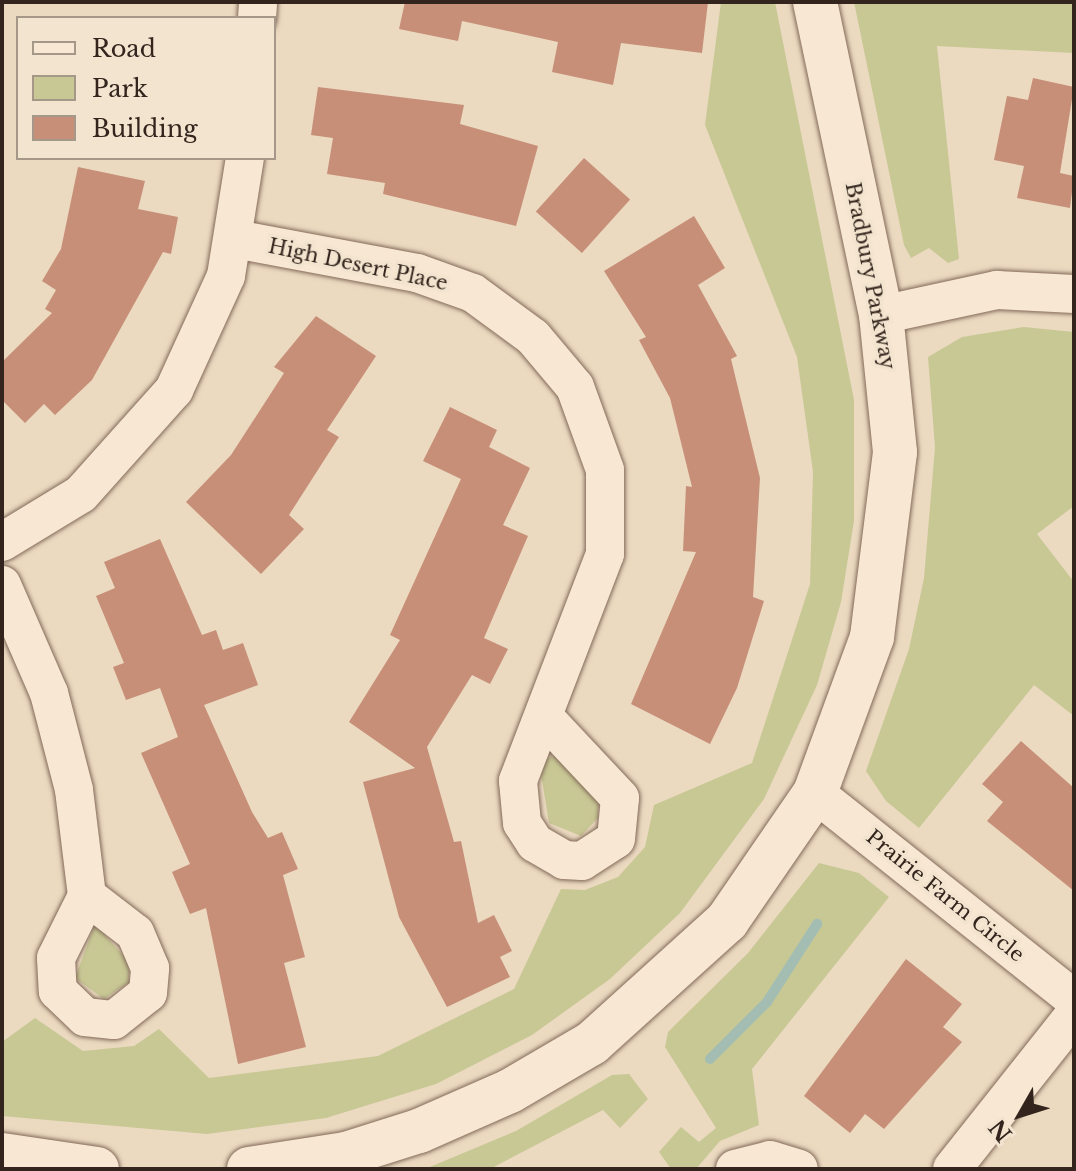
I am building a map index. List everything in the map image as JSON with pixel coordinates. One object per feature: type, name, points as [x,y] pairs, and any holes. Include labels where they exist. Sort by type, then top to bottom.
[{"type":"street","name":"Bradbury Parkway","points":[[249,1169],[346,1154],[419,1131],[510,1091],[592,1043],[727,921],[815,793],[861,676],[887,560],[895,452],[881,315],[815,2]]},
{"type":"street","points":[[2,542],[81,494],[156,413],[205,335],[235,239],[245,160]]},
{"type":"street","name":"High Desert Place","points":[[235,239],[417,273],[473,293],[533,337],[575,387],[605,470],[605,554],[545,718]]},
{"type":"street","points":[[881,315],[997,290],[1074,294]]},
{"type":"street","points":[[2,585],[61,731],[87,896]]},
{"type":"street","name":"Prairie Farm Circle","points":[[815,793],[1074,999]]},
{"type":"street","points":[[952,1169],[1074,1015]]},
{"type":"street","points":[[2,1155],[97,1169]]},
{"type":"street","points":[[735,1169],[770,1160],[799,1169]]},
{"type":"green space","points":[[721,2],[775,2],[854,400],[854,521],[841,602],[817,685],[764,799],[680,913],[610,979],[532,1035],[436,1084],[326,1118],[207,1134],[2,1116],[2,1042],[35,1018],[83,1051],[134,1046],[159,1029],[209,1078],[378,1056],[514,989],[561,889],[585,890],[618,877],[645,847],[654,805],[752,763],[810,584],[813,472],[797,357],[705,125]]},
{"type":"green space","points":[[854,2],[1074,2],[1074,53],[937,46],[959,259],[948,263],[929,248],[911,258],[904,245]]},
{"type":"green space","points":[[1024,327],[1074,332],[1074,506],[1037,534],[1074,582],[1074,716],[1034,685],[919,828],[886,801],[866,771],[909,649],[924,578],[935,447],[928,357],[962,337]]},
{"type":"green space","points":[[554,756],[599,798],[598,818],[581,836],[549,823],[541,774],[543,760]]},
{"type":"green space","points":[[819,863],[859,873],[889,897],[752,1069],[759,1125],[720,1141],[696,1169],[671,1169],[659,1152],[681,1127],[699,1142],[716,1128],[665,1047],[668,1032],[748,953]]},
{"type":"green space","points":[[95,924],[129,962],[129,982],[104,999],[75,978]]},
{"type":"green space","points":[[629,1074],[648,1099],[620,1128],[603,1110],[490,1169],[425,1169],[516,1131],[612,1075]]},
{"type":"building","points":[[405,2],[708,2],[702,53],[621,43],[613,85],[552,72],[558,42],[462,21],[458,41],[399,29]]},
{"type":"building","points":[[1033,78],[1074,87],[1060,173],[1074,176],[1070,208],[1017,198],[1024,166],[994,160],[1007,96],[1028,100]]},
{"type":"building","points":[[318,87],[464,105],[460,124],[538,146],[516,226],[383,194],[385,183],[327,174],[333,138],[311,135]]},
{"type":"building","points":[[584,158],[630,199],[582,253],[536,212]]},
{"type":"building","points":[[78,167],[145,181],[138,209],[178,217],[171,254],[163,252],[92,380],[55,415],[44,404],[25,423],[2,400],[2,362],[52,313],[45,309],[56,290],[42,281],[61,249]]},
{"type":"building","points":[[694,216],[725,268],[698,285],[737,356],[731,359],[760,478],[753,597],[764,601],[737,688],[710,744],[631,704],[696,552],[683,551],[686,486],[692,487],[670,398],[639,340],[646,337],[604,271]]},
{"type":"building","points":[[316,316],[376,356],[327,430],[339,437],[289,515],[304,529],[261,574],[186,502],[231,455],[284,373],[274,367]]},
{"type":"building","points":[[450,407],[497,430],[489,447],[530,468],[503,525],[528,536],[484,638],[508,649],[490,684],[472,675],[427,747],[454,842],[461,841],[478,923],[494,915],[512,951],[500,957],[510,977],[447,1007],[399,917],[363,782],[415,768],[349,722],[400,640],[390,635],[461,479],[423,461]]},
{"type":"building","points":[[160,539],[202,635],[216,630],[223,650],[243,643],[258,685],[204,705],[252,812],[268,838],[282,832],[298,869],[283,875],[305,957],[284,963],[306,1047],[238,1064],[206,908],[190,914],[172,872],[190,864],[141,753],[178,737],[160,688],[126,700],[113,667],[124,663],[96,596],[115,588],[104,562]]},
{"type":"building","points":[[1021,741],[1074,788],[1074,891],[987,821],[1003,802],[982,784]]},
{"type":"building","points":[[906,959],[962,1004],[943,1027],[962,1042],[884,1129],[865,1114],[850,1133],[804,1096]]},
{"type":"waterway","points":[[710,1059],[767,1002],[817,924]]}]
